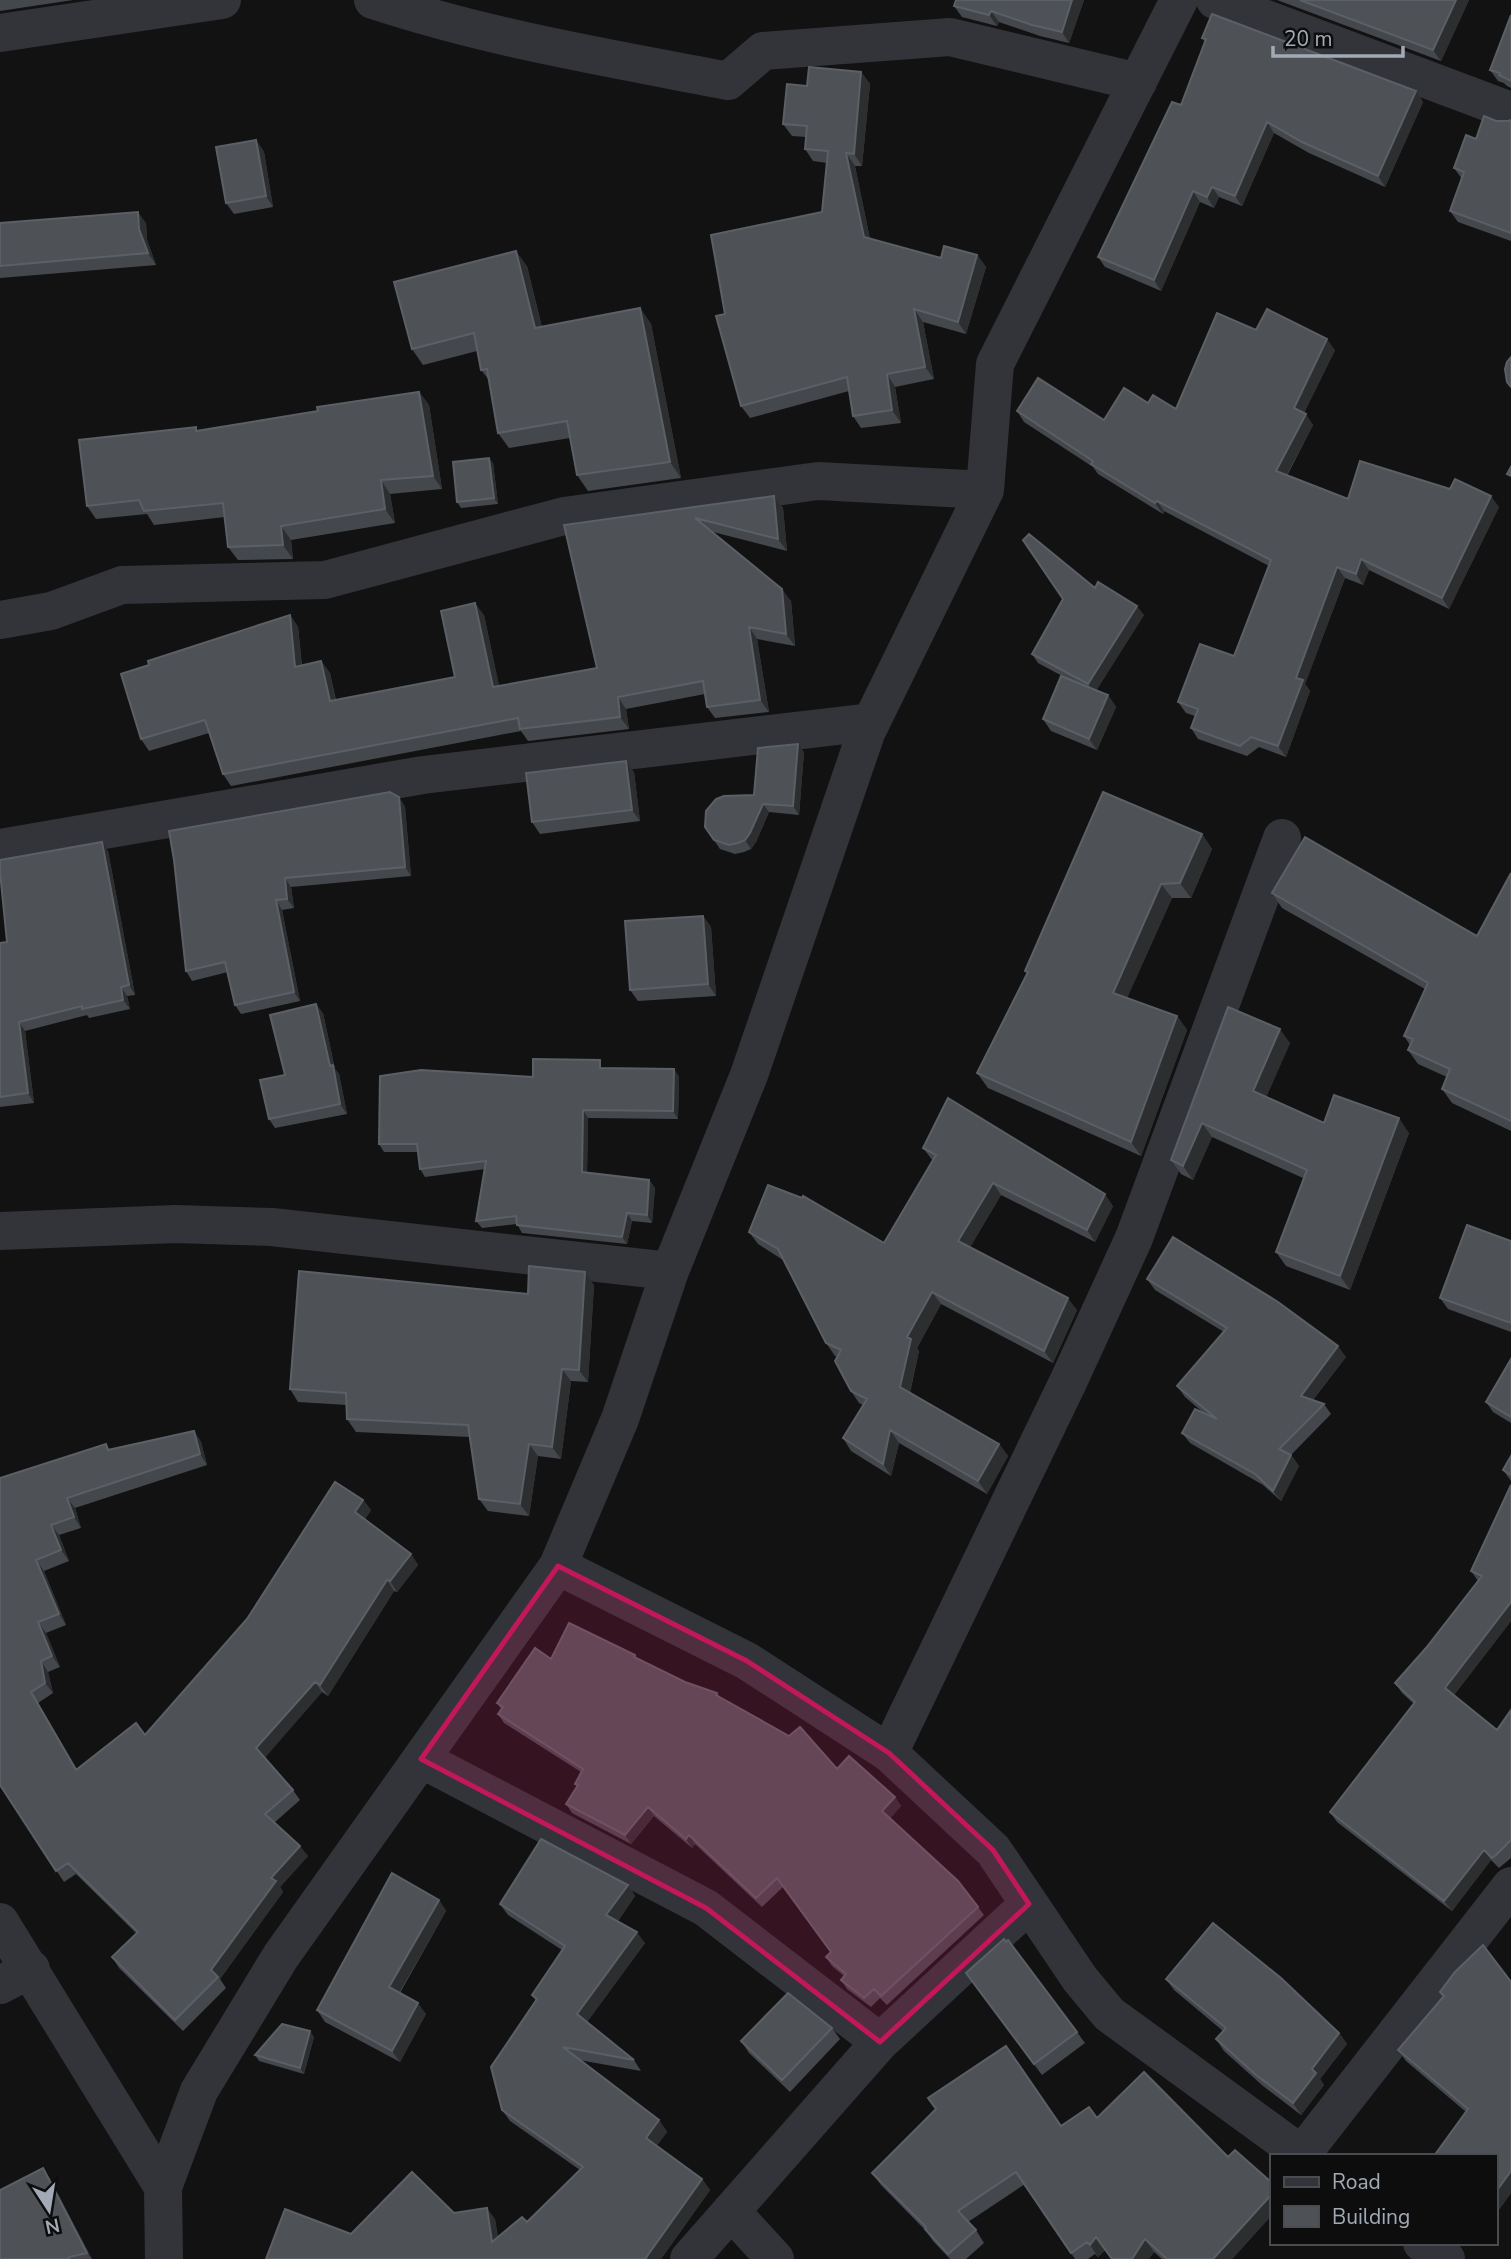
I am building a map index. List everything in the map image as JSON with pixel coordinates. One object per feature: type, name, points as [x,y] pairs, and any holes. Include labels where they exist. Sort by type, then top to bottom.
[{"type":"street","points":[[0,33],[177,3],[222,0]]},
{"type":"street","points":[[373,0],[424,17],[533,42],[728,81],[763,51],[950,37],[1138,82]]},
{"type":"street","points":[[164,2259],[163,2187],[199,2091],[281,1956],[558,1566],[620,1419],[670,1271],[749,1075],[872,722],[985,490],[995,364],[1180,0]]},
{"type":"street","points":[[1215,0],[1511,111]]},
{"type":"street","points":[[0,620],[51,611],[122,585],[325,580],[564,516],[818,481],[985,490]]},
{"type":"street","points":[[0,848],[423,775],[872,722]]},
{"type":"street","points":[[889,1753],[1069,1380],[1134,1238],[1282,838]]},
{"type":"street","points":[[0,1231],[175,1224],[272,1227],[670,1271]]},
{"type":"street","points":[[558,1566],[747,1661],[889,1753],[993,1850],[1080,1979],[1109,2014],[1302,2154]]},
{"type":"street","points":[[421,1759],[706,1908],[880,2042]]},
{"type":"street","points":[[1304,2154],[1511,1886]]},
{"type":"street","points":[[689,2259],[880,2042],[1029,1904]]},
{"type":"street","points":[[0,1922],[15,1977],[163,2187]]},
{"type":"street","points":[[731,2211],[775,2259]]},
{"type":"street","points":[[1425,2245],[1446,2259]]},
{"type":"highlighted area","points":[[558,1566],[747,1661],[889,1753],[993,1850],[1029,1904],[880,2042],[706,1908],[421,1759]]},
{"type":"building","points":[[956,0],[1072,0],[1062,32],[991,11],[989,15],[954,6]]},
{"type":"building","points":[[1300,0],[1456,0],[1433,50]]},
{"type":"building","points":[[1212,14],[1416,91],[1378,176],[1302,142],[1267,122],[1235,196],[1212,187],[1207,197],[1193,191],[1154,280],[1098,257],[1172,102],[1181,105],[1206,39],[1202,38]]},
{"type":"building","points":[[1511,15],[1511,81],[1490,70]]},
{"type":"building","points":[[809,67],[861,72],[854,154],[846,153],[864,237],[941,258],[944,246],[977,255],[958,322],[914,309],[925,367],[887,374],[892,410],[853,416],[847,377],[741,406],[716,316],[725,314],[711,235],[822,212],[828,151],[805,149],[807,126],[783,124],[787,84],[807,86]]},
{"type":"building","points":[[1484,116],[1496,121],[1511,120],[1511,233],[1450,211],[1464,172],[1454,168],[1466,135],[1476,139]]},
{"type":"building","points":[[256,140],[266,196],[226,203],[216,147]]},
{"type":"building","points":[[138,212],[139,229],[148,253],[0,266],[0,223]]},
{"type":"building","points":[[516,251],[535,328],[640,308],[670,462],[577,475],[567,421],[498,433],[487,369],[481,370],[474,333],[412,349],[394,282]]},
{"type":"building","points":[[1267,309],[1327,339],[1294,408],[1306,414],[1276,471],[1348,499],[1360,461],[1450,489],[1455,479],[1491,496],[1442,598],[1361,559],[1356,574],[1337,567],[1296,678],[1303,680],[1278,746],[1251,737],[1240,746],[1191,728],[1198,709],[1178,702],[1200,644],[1234,656],[1271,560],[1157,501],[1155,503],[1091,464],[1093,461],[1017,411],[1038,378],[1104,420],[1124,388],[1148,403],[1153,395],[1176,409],[1217,313],[1256,330]]},
{"type":"building","points":[[1511,357],[1511,387],[1507,382],[1505,369]]},
{"type":"building","points":[[419,392],[433,476],[381,480],[385,509],[281,526],[283,545],[228,547],[223,503],[144,511],[139,500],[87,506],[79,440],[196,427],[196,431],[318,411],[317,407]]},
{"type":"building","points":[[489,458],[494,498],[457,502],[453,462]]},
{"type":"building","points":[[774,496],[778,539],[695,518],[782,589],[786,634],[749,627],[760,700],[707,707],[703,681],[618,697],[620,717],[520,729],[518,718],[223,774],[205,720],[141,739],[121,674],[149,665],[148,661],[290,615],[295,667],[321,661],[330,701],[455,677],[441,611],[475,603],[493,687],[597,668],[564,525]]},
{"type":"building","points":[[1029,534],[1095,588],[1098,582],[1137,606],[1088,684],[1032,654],[1063,599],[1023,540]]},
{"type":"building","points":[[1061,676],[1108,695],[1089,739],[1043,719]]},
{"type":"building","points":[[798,744],[793,806],[763,804],[745,840],[729,845],[714,840],[705,827],[706,811],[716,799],[724,796],[754,795],[758,748]]},
{"type":"building","points":[[626,761],[632,810],[532,822],[526,773]]},
{"type":"building","points":[[390,792],[399,797],[405,867],[285,878],[287,899],[276,900],[294,992],[235,1005],[225,962],[186,971],[169,831]]},
{"type":"building","points":[[1103,792],[1202,834],[1180,883],[1161,884],[1113,993],[1177,1016],[1131,1142],[977,1073],[1028,972],[1025,971]]},
{"type":"building","points":[[1305,837],[1477,936],[1511,873],[1511,1121],[1442,1089],[1450,1069],[1408,1050],[1413,1039],[1404,1036],[1428,983],[1272,893]]},
{"type":"building","points":[[102,842],[129,985],[121,987],[123,1000],[82,1009],[82,1006],[19,1022],[28,1093],[0,1097],[0,943],[7,942],[0,860]]},
{"type":"building","points":[[703,916],[708,984],[630,990],[625,921]]},
{"type":"building","points":[[316,1004],[330,1066],[333,1065],[340,1104],[269,1119],[260,1080],[285,1075],[270,1015]]},
{"type":"building","points":[[1228,1007],[1280,1029],[1253,1091],[1324,1123],[1334,1095],[1399,1118],[1340,1276],[1276,1252],[1307,1170],[1202,1123],[1183,1166],[1171,1160]]},
{"type":"building","points":[[533,1059],[600,1060],[600,1068],[674,1069],[673,1111],[583,1110],[582,1172],[649,1180],[647,1215],[627,1213],[622,1237],[517,1225],[516,1216],[476,1221],[486,1161],[420,1169],[417,1144],[379,1144],[380,1076],[421,1070],[533,1077]]},
{"type":"building","points":[[948,1098],[1105,1194],[1087,1230],[993,1183],[958,1241],[1068,1298],[1044,1351],[932,1292],[907,1337],[911,1339],[900,1387],[999,1444],[978,1481],[890,1430],[883,1464],[843,1438],[867,1399],[851,1391],[835,1361],[841,1350],[826,1343],[778,1249],[749,1232],[768,1185],[802,1198],[803,1196],[884,1243],[936,1155],[923,1148]]},
{"type":"building","points":[[1467,1225],[1511,1241],[1511,1323],[1440,1298]]},
{"type":"building","points":[[1173,1237],[1278,1302],[1338,1346],[1301,1396],[1324,1404],[1279,1449],[1291,1455],[1273,1491],[1255,1474],[1182,1433],[1195,1409],[1217,1419],[1177,1386],[1227,1328],[1147,1279]]},
{"type":"building","points":[[529,1266],[585,1272],[579,1370],[562,1369],[552,1447],[529,1444],[520,1504],[479,1499],[468,1425],[347,1419],[346,1393],[290,1389],[299,1271],[528,1294]]},
{"type":"building","points":[[1511,1359],[1511,1417],[1486,1402]]},
{"type":"building","points":[[194,1431],[200,1454],[67,1498],[74,1517],[51,1525],[61,1550],[36,1560],[59,1614],[38,1622],[52,1656],[41,1661],[45,1683],[31,1692],[76,1770],[136,1723],[145,1735],[247,1619],[335,1482],[363,1500],[355,1512],[411,1554],[390,1581],[387,1580],[320,1685],[315,1682],[256,1748],[293,1790],[265,1814],[300,1846],[271,1878],[276,1881],[211,1970],[218,1977],[175,2020],[112,1957],[138,1932],[68,1863],[56,1871],[0,1785],[0,1478],[106,1444],[108,1450]]},
{"type":"building","points":[[1511,1456],[1511,1475],[1503,1470]]},
{"type":"building","points":[[1511,1485],[1511,1602],[1445,1688],[1497,1730],[1511,1710],[1511,1840],[1492,1858],[1484,1850],[1444,1901],[1330,1812],[1415,1702],[1395,1683],[1482,1576],[1471,1571]]},
{"type":"building","points":[[569,1623],[685,1682],[717,1693],[716,1695],[789,1736],[800,1727],[837,1769],[849,1756],[895,1797],[882,1811],[958,1881],[978,1907],[881,1996],[874,1989],[864,1998],[841,1980],[846,1974],[826,1957],[831,1952],[777,1878],[756,1898],[689,1835],[686,1839],[648,1807],[625,1835],[566,1804],[578,1785],[575,1784],[583,1769],[498,1714],[503,1707],[497,1703],[535,1648],[551,1659]]},
{"type":"building","points":[[541,1839],[628,1885],[606,1915],[637,1932],[577,2014],[634,2060],[563,2047],[659,2120],[646,2138],[702,2179],[645,2259],[266,2259],[285,2209],[351,2234],[412,2172],[454,2213],[487,2208],[492,2242],[522,2217],[527,2222],[583,2167],[502,2110],[491,2067],[537,1999],[532,1995],[565,1946],[500,1904]]},
{"type":"building","points":[[392,1873],[439,1900],[389,1987],[418,2003],[392,2051],[317,2010]]},
{"type":"building","points":[[1213,1923],[1281,1978],[1339,2033],[1312,2069],[1316,2073],[1293,2103],[1256,2075],[1216,2039],[1226,2028],[1166,1979]]},
{"type":"building","points":[[1004,1939],[1006,1942],[1008,1940],[1077,2032],[1034,2064],[966,1973]]},
{"type":"building","points":[[1483,1945],[1511,1982],[1511,2171],[1497,2190],[1497,2154],[1435,2154],[1468,2109],[1398,2050],[1444,1996],[1440,1992],[1455,1972]]},
{"type":"building","points":[[788,1993],[832,2028],[782,2080],[741,2041]]},
{"type":"building","points":[[282,2024],[310,2031],[300,2068],[255,2055]]},
{"type":"building","points":[[1006,2046],[1061,2126],[1089,2107],[1097,2118],[1144,2072],[1228,2157],[1235,2150],[1270,2181],[1270,2196],[1213,2259],[1167,2259],[1145,2239],[1132,2259],[1112,2259],[1096,2237],[1090,2245],[1087,2242],[1071,2253],[1016,2172],[958,2211],[976,2230],[948,2254],[926,2227],[872,2173],[936,2109],[928,2098]]},
{"type":"building","points":[[43,2168],[87,2253],[69,2259],[0,2259],[0,2190]]}]
